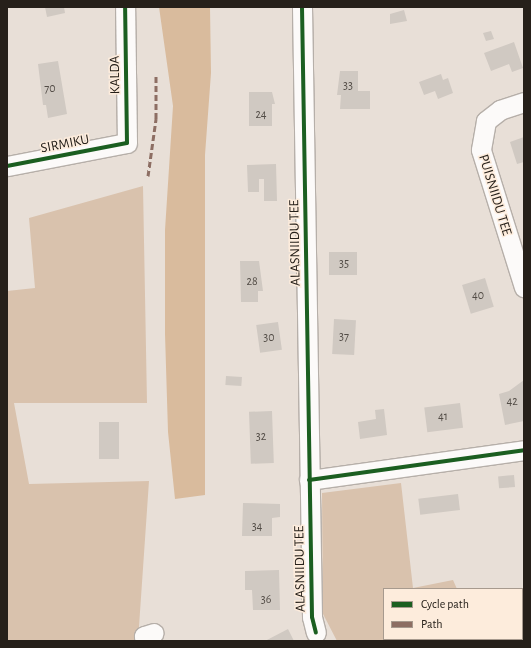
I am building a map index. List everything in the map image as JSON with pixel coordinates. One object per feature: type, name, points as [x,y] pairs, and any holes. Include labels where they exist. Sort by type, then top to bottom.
[{"type":"street","name":"KALDA","points":[[125,7],[127,144]]},
{"type":"street","name":"ALASNIIDU TEE","points":[[302,7],[312,617],[316,634]]},
{"type":"street","name":"PUISNIIDU TEE","points":[[524,102],[500,110],[486,121],[481,150],[524,287]]},
{"type":"street","name":"SIRMIKU","points":[[7,166],[127,144]]},
{"type":"street","points":[[309,480],[524,450]]},
{"type":"shaded area","points":[[159,7],[210,7],[211,73],[205,155],[205,495],[175,499],[168,432],[165,334],[165,230],[173,106]]},
{"type":"shaded area","points":[[143,186],[147,403],[14,403],[29,484],[149,481],[138,641],[7,641],[7,291],[35,288],[29,218]]},
{"type":"shaded area","points":[[401,483],[413,588],[383,588],[383,640],[479,641],[337,641],[323,614],[322,493]]},
{"type":"shaded area","points":[[453,580],[457,588],[413,588]]},
{"type":"building","points":[[45,7],[64,7],[65,13],[47,17]]},
{"type":"building","points":[[404,10],[407,21],[390,24],[390,14]]},
{"type":"building","points":[[491,31],[494,39],[486,41],[483,33]]},
{"type":"building","points":[[514,42],[523,68],[512,72],[509,64],[491,71],[484,53]]},
{"type":"building","points":[[58,61],[67,114],[48,118],[46,105],[43,105],[38,64]]},
{"type":"building","points":[[340,71],[358,71],[358,91],[370,91],[370,109],[340,109],[341,95],[337,95]]},
{"type":"building","points":[[441,74],[443,80],[448,78],[453,93],[438,99],[435,91],[424,95],[419,82]]},
{"type":"building","points":[[249,92],[272,92],[275,104],[272,104],[272,126],[249,126]]},
{"type":"building","points":[[524,137],[524,162],[517,164],[510,142]]},
{"type":"building","points":[[276,164],[277,201],[264,201],[264,179],[259,179],[259,192],[248,192],[247,165]]},
{"type":"building","points":[[329,252],[357,252],[357,275],[329,275]]},
{"type":"building","points":[[240,261],[259,261],[263,291],[258,291],[258,302],[241,302]]},
{"type":"building","points":[[485,278],[494,307],[471,314],[462,285]]},
{"type":"building","points":[[334,319],[356,320],[354,355],[332,354]]},
{"type":"building","points":[[278,322],[282,350],[260,353],[256,325]]},
{"type":"building","points":[[226,376],[242,377],[241,386],[225,385]]},
{"type":"building","points":[[524,380],[524,421],[505,425],[499,394],[509,391]]},
{"type":"building","points":[[460,403],[463,428],[427,432],[424,407]]},
{"type":"building","points":[[384,409],[387,435],[360,439],[358,422],[376,419],[375,410]]},
{"type":"building","points":[[272,411],[274,463],[251,464],[249,412]]},
{"type":"building","points":[[99,422],[119,422],[119,459],[99,459]]},
{"type":"building","points":[[514,475],[515,487],[499,488],[498,476]]},
{"type":"building","points":[[458,494],[460,510],[420,515],[418,499]]},
{"type":"building","points":[[243,503],[280,504],[280,517],[272,518],[272,536],[242,536]]},
{"type":"building","points":[[279,570],[280,610],[253,610],[252,590],[245,590],[245,571]]},
{"type":"building","points":[[288,629],[294,641],[265,641]]},
{"type":"marked path","points":[[148,176],[156,119],[156,76]]},
{"type":"cycle path","points":[[7,166],[127,143],[125,7]]},
{"type":"cycle path","points":[[302,7],[312,617],[316,633]]},
{"type":"cycle path","points":[[309,480],[524,450]]}]
